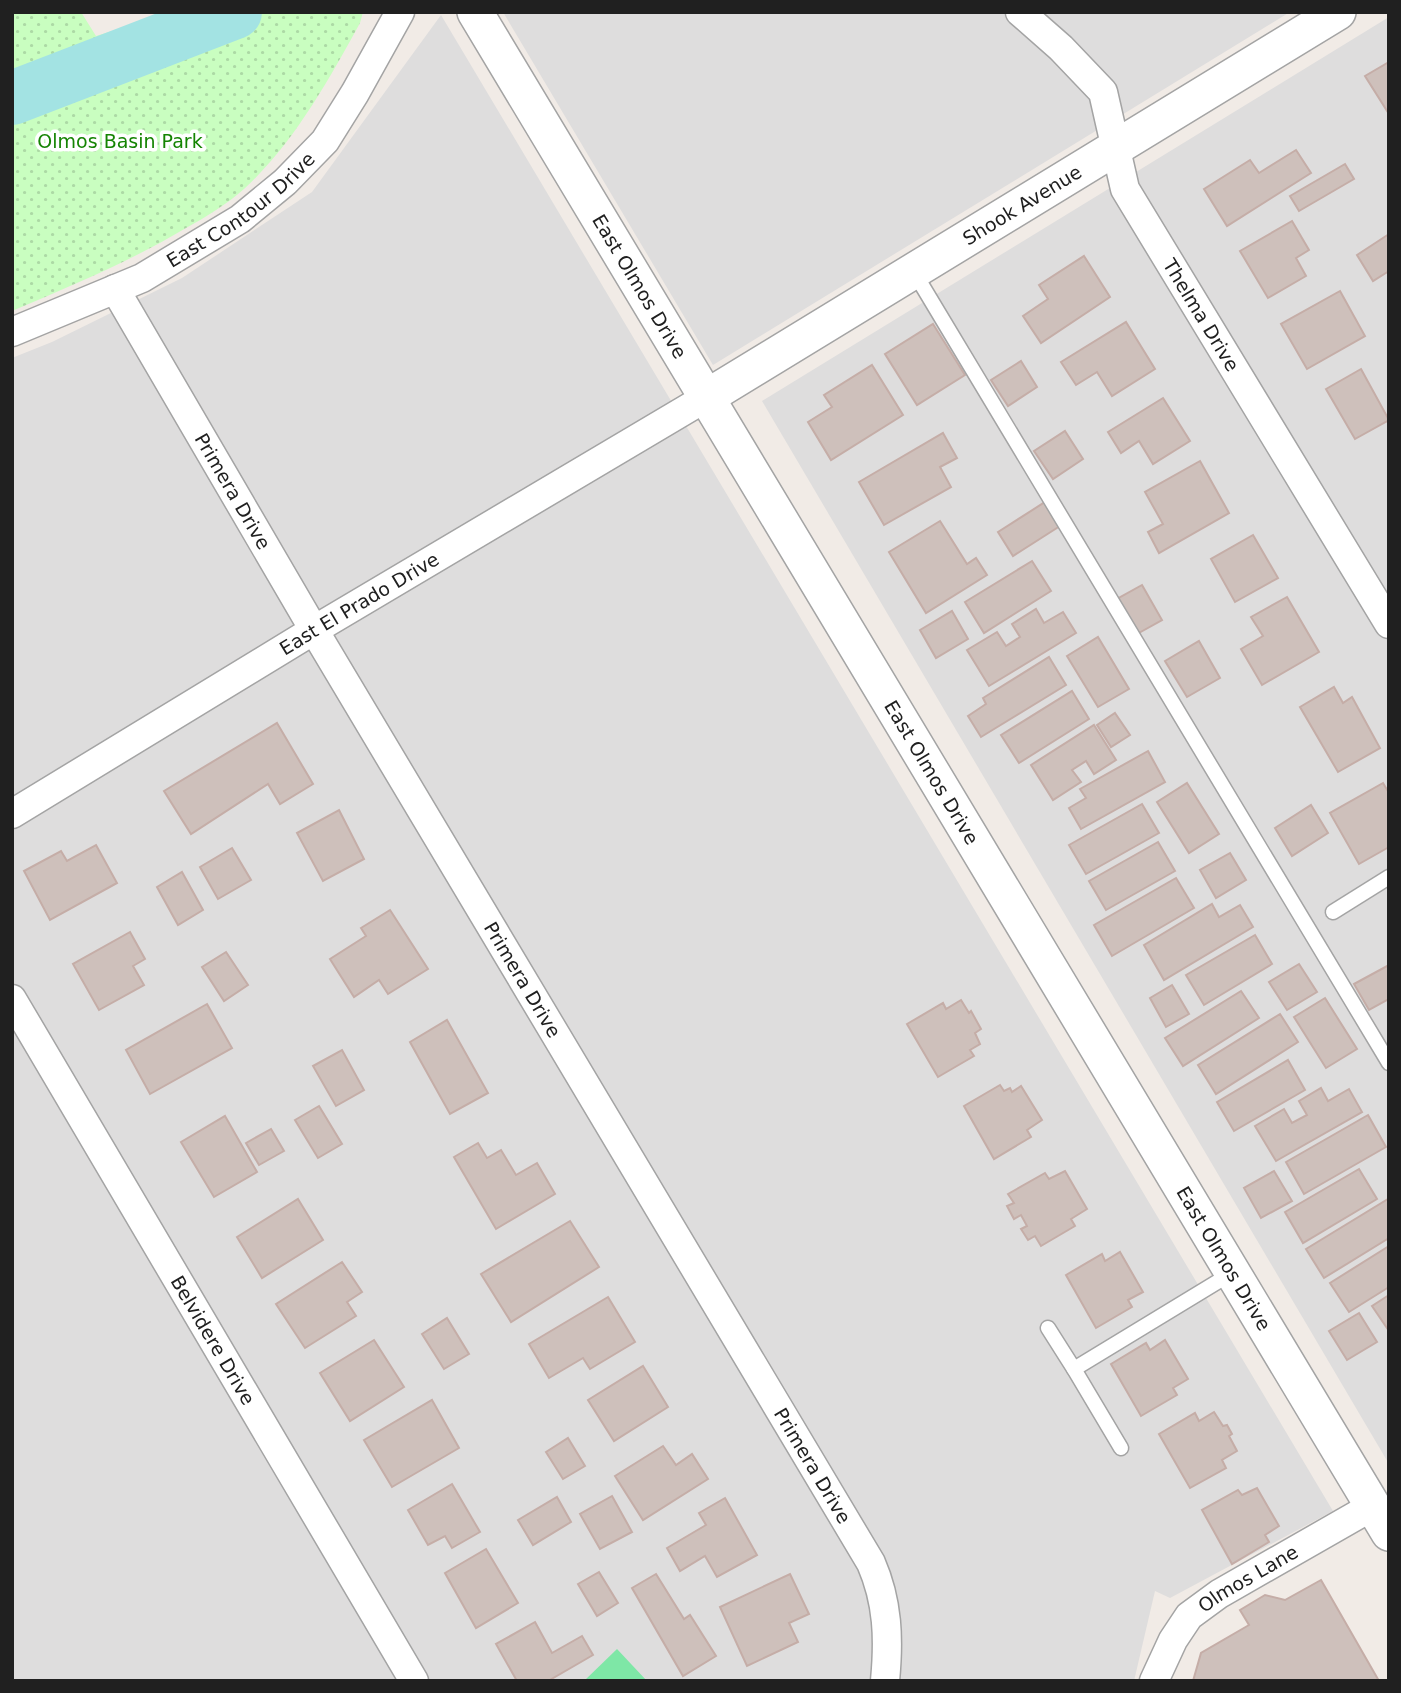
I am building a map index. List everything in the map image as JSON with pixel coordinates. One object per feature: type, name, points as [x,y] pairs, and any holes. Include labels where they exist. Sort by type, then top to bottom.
[{"type":"street","name":"East Contour Drive","points":[[12,332],[142,278],[230,225],[285,182],[324,141],[355,93],[400,12]]},
{"type":"street","name":"East Olmos Drive","points":[[475,12],[1381,1520]]},
{"type":"street","name":"Thelma Drive","points":[[1020,12],[1061,48],[1103,92],[1125,189],[1389,624]]},
{"type":"street","name":"Shook Avenue","points":[[706,397],[1338,12]]},
{"type":"street","name":"Primera Drive","points":[[115,289],[314,630],[871,1563],[881,1586],[887,1617],[885,1681]]},
{"type":"street","name":"East El Prado Drive","points":[[12,814],[314,630],[706,397]]},
{"type":"street","name":"Belvidere Drive","points":[[12,999],[414,1681]]},
{"type":"street","name":"Olmos Lane","points":[[1154,1681],[1173,1640],[1189,1616],[1219,1594],[1381,1520]]},
{"type":"lane","points":[[914,270],[1389,1063]]},
{"type":"lane","points":[[1333,912],[1389,877]]},
{"type":"lane","points":[[1074,1369],[1232,1273]]},
{"type":"lane","points":[[1048,1328],[1121,1448]]},
{"type":"shaded area","points":[[503,12],[1290,12],[713,365]]},
{"type":"shaded area","points":[[441,15],[1333,1511],[1170,1598],[1155,1591],[1134,1681],[12,1681],[12,358],[52,342],[182,278],[312,192]]},
{"type":"shaded area","points":[[1389,17],[1389,1464],[762,401]]},
{"type":"green space","name":"Olmos Basin Park","points":[[12,12],[81,12],[96,36],[174,12],[363,12],[360,23],[309,110],[279,152],[244,189],[209,215],[165,240],[12,311]]},
{"type":"green space","points":[[617,1649],[647,1681],[584,1681]]},
{"type":"building","points":[[1389,62],[1389,114],[1365,76]]},
{"type":"building","points":[[1296,150],[1311,173],[1227,226],[1204,189],[1250,160],[1259,173]]},
{"type":"building","points":[[1345,164],[1354,179],[1299,211],[1290,196]]},
{"type":"building","points":[[1292,221],[1309,250],[1296,258],[1306,276],[1268,298],[1240,251]]},
{"type":"building","points":[[1389,234],[1389,271],[1373,281],[1357,255]]},
{"type":"building","points":[[1084,256],[1110,297],[1041,343],[1023,316],[1048,299],[1039,285]]},
{"type":"building","points":[[1340,291],[1365,336],[1307,369],[1281,324]]},
{"type":"building","points":[[1126,322],[1155,369],[1112,396],[1097,372],[1076,385],[1061,362]]},
{"type":"building","points":[[933,324],[965,375],[917,405],[885,354]]},
{"type":"building","points":[[1021,361],[1037,387],[1008,406],[991,380]]},
{"type":"building","points":[[872,365],[903,415],[831,460],[808,422],[832,407],[824,395]]},
{"type":"building","points":[[1361,369],[1389,420],[1355,439],[1326,389]]},
{"type":"building","points":[[1163,398],[1190,441],[1153,464],[1139,441],[1121,453],[1108,432]]},
{"type":"building","points":[[1065,431],[1083,459],[1053,479],[1034,451]]},
{"type":"building","points":[[943,433],[957,458],[940,467],[951,487],[884,525],[859,482]]},
{"type":"building","points":[[1200,461],[1229,513],[1159,553],[1148,532],[1163,524],[1145,492]]},
{"type":"building","points":[[1045,502],[1060,526],[1013,556],[998,532]]},
{"type":"building","points":[[940,521],[967,564],[976,558],[987,575],[926,613],[889,552]]},
{"type":"building","points":[[1253,535],[1278,578],[1235,602],[1211,559]]},
{"type":"building","points":[[1032,561],[1051,591],[984,633],[965,602]]},
{"type":"building","points":[[1142,585],[1162,620],[1137,634],[1117,599]]},
{"type":"building","points":[[1287,597],[1319,652],[1262,685],[1241,649],[1263,636],[1251,617]]},
{"type":"building","points":[[1036,609],[1044,623],[1063,612],[1076,633],[989,686],[967,650],[997,632],[1006,646],[1020,637],[1012,624]]},
{"type":"building","points":[[952,611],[968,639],[936,658],[920,630]]},
{"type":"building","points":[[1098,637],[1129,689],[1098,707],[1067,656]]},
{"type":"building","points":[[1199,641],[1220,678],[1187,697],[1165,661]]},
{"type":"building","points":[[1049,657],[1066,685],[981,737],[968,716],[986,704],[983,698]]},
{"type":"building","points":[[1334,687],[1343,703],[1352,697],[1380,748],[1338,772],[1300,707]]},
{"type":"building","points":[[1072,691],[1089,719],[1019,763],[1001,735]]},
{"type":"building","points":[[1115,713],[1130,735],[1111,747],[1097,725]]},
{"type":"building","points":[[277,723],[313,784],[280,804],[268,784],[191,834],[164,791]]},
{"type":"building","points":[[1094,725],[1116,760],[1094,774],[1086,761],[1072,770],[1081,782],[1053,800],[1031,765]]},
{"type":"building","points":[[1148,751],[1165,782],[1081,829],[1069,808],[1086,798],[1080,789]]},
{"type":"building","points":[[1187,783],[1219,834],[1189,853],[1157,802]]},
{"type":"building","points":[[1383,783],[1389,793],[1389,847],[1359,864],[1330,813]]},
{"type":"building","points":[[1142,804],[1159,833],[1086,874],[1069,845]]},
{"type":"building","points":[[1311,805],[1328,833],[1292,856],[1275,828]]},
{"type":"building","points":[[339,810],[364,859],[323,881],[297,833]]},
{"type":"building","points":[[1158,842],[1175,871],[1106,910],[1089,881]]},
{"type":"building","points":[[96,845],[117,883],[50,920],[24,871],[61,851],[67,861]]},
{"type":"building","points":[[232,848],[251,880],[218,899],[200,867]]},
{"type":"building","points":[[1230,853],[1246,880],[1216,898],[1200,870]]},
{"type":"building","points":[[182,872],[203,910],[178,925],[157,887]]},
{"type":"building","points":[[1176,878],[1194,908],[1112,956],[1094,925]]},
{"type":"building","points":[[1212,904],[1219,917],[1240,905],[1253,927],[1164,980],[1144,945]]},
{"type":"building","points":[[390,910],[428,969],[388,994],[379,980],[354,997],[330,959],[366,936],[361,928]]},
{"type":"building","points":[[130,932],[145,959],[133,966],[144,985],[99,1010],[73,964]]},
{"type":"building","points":[[1255,935],[1272,964],[1204,1005],[1186,975]]},
{"type":"building","points":[[226,952],[248,985],[224,1001],[202,967]]},
{"type":"building","points":[[1299,964],[1317,992],[1287,1010],[1269,982]]},
{"type":"building","points":[[1389,965],[1389,999],[1369,1010],[1354,984]]},
{"type":"building","points":[[1172,985],[1189,1014],[1166,1027],[1150,998]]},
{"type":"building","points":[[1241,991],[1259,1018],[1183,1066],[1165,1038]]},
{"type":"building","points":[[1325,998],[1357,1049],[1326,1068],[1294,1017]]},
{"type":"building","points":[[961,1000],[981,1029],[975,1033],[980,1044],[970,1050],[974,1056],[938,1077],[907,1024],[943,1003],[946,1009]]},
{"type":"building","points":[[207,1004],[232,1048],[150,1094],[126,1050]]},
{"type":"building","points":[[1280,1014],[1298,1042],[1216,1094],[1198,1065]]},
{"type":"building","points":[[447,1020],[488,1093],[450,1114],[410,1042]]},
{"type":"building","points":[[342,1050],[364,1090],[336,1106],[313,1066]]},
{"type":"building","points":[[1288,1060],[1305,1090],[1234,1131],[1217,1102]]},
{"type":"building","points":[[1000,1085],[1004,1091],[1010,1088],[1012,1092],[1021,1086],[1042,1120],[1027,1130],[1031,1137],[994,1159],[964,1106]]},
{"type":"building","points":[[1321,1088],[1328,1101],[1349,1089],[1362,1112],[1276,1161],[1255,1126],[1284,1109],[1292,1123],[1307,1115],[1299,1101]]},
{"type":"building","points":[[319,1106],[342,1144],[318,1158],[295,1120]]},
{"type":"building","points":[[1368,1115],[1386,1147],[1304,1194],[1286,1162]]},
{"type":"building","points":[[225,1116],[257,1172],[214,1197],[181,1142]]},
{"type":"building","points":[[271,1129],[284,1151],[259,1165],[246,1143]]},
{"type":"building","points":[[478,1143],[487,1158],[501,1150],[516,1175],[537,1163],[555,1194],[496,1229],[454,1157]]},
{"type":"building","points":[[1359,1169],[1377,1199],[1303,1243],[1285,1212]]},
{"type":"building","points":[[1065,1171],[1087,1209],[1071,1219],[1075,1226],[1041,1246],[1035,1236],[1028,1240],[1021,1229],[1027,1226],[1021,1215],[1014,1219],[1007,1206],[1014,1203],[1008,1194],[1045,1173],[1049,1179]]},
{"type":"building","points":[[1274,1171],[1292,1201],[1261,1218],[1244,1188]]},
{"type":"building","points":[[298,1199],[323,1240],[262,1278],[237,1237]]},
{"type":"building","points":[[1388,1199],[1389,1238],[1324,1278],[1306,1249]]},
{"type":"building","points":[[570,1221],[599,1267],[511,1322],[481,1274]]},
{"type":"building","points":[[1389,1246],[1389,1287],[1349,1312],[1330,1283]]},
{"type":"building","points":[[1120,1252],[1143,1292],[1128,1300],[1132,1307],[1096,1328],[1066,1275],[1102,1254],[1105,1261]]},
{"type":"building","points":[[342,1262],[362,1292],[347,1302],[356,1316],[305,1348],[276,1304]]},
{"type":"building","points":[[1389,1295],[1389,1331],[1372,1306]]},
{"type":"building","points":[[608,1297],[635,1342],[590,1369],[583,1358],[549,1378],[529,1344]]},
{"type":"building","points":[[1359,1313],[1377,1342],[1347,1360],[1329,1331]]},
{"type":"building","points":[[447,1318],[469,1354],[444,1369],[422,1334]]},
{"type":"building","points":[[374,1340],[404,1387],[350,1421],[320,1373]]},
{"type":"building","points":[[1165,1340],[1188,1379],[1173,1388],[1177,1395],[1141,1416],[1111,1364],[1146,1343],[1150,1350]]},
{"type":"building","points":[[643,1366],[668,1407],[614,1441],[588,1400]]},
{"type":"building","points":[[432,1400],[459,1448],[392,1487],[364,1440]]},
{"type":"building","points":[[1214,1412],[1223,1426],[1227,1425],[1237,1451],[1222,1460],[1226,1468],[1190,1488],[1159,1434],[1195,1413],[1199,1421]]},
{"type":"building","points":[[568,1438],[585,1466],[563,1479],[546,1452]]},
{"type":"building","points":[[663,1446],[676,1465],[692,1454],[708,1479],[643,1520],[615,1476]]},
{"type":"building","points":[[452,1484],[480,1532],[452,1548],[445,1536],[428,1545],[408,1510]]},
{"type":"building","points":[[1257,1488],[1279,1526],[1265,1535],[1269,1542],[1232,1564],[1202,1510],[1238,1490],[1242,1495]]},
{"type":"building","points":[[612,1496],[632,1532],[600,1549],[580,1514]]},
{"type":"building","points":[[557,1497],[571,1522],[533,1545],[518,1520]]},
{"type":"building","points":[[725,1498],[757,1555],[717,1577],[705,1556],[680,1571],[667,1548],[706,1525],[699,1513]]},
{"type":"building","points":[[486,1549],[518,1603],[476,1628],[445,1573]]},
{"type":"building","points":[[599,1572],[618,1603],[597,1616],[578,1584]]},
{"type":"building","points":[[656,1574],[684,1619],[690,1615],[716,1656],[683,1676],[632,1588]]},
{"type":"building","points":[[790,1574],[809,1614],[789,1623],[798,1642],[747,1666],[720,1607]]},
{"type":"building","points":[[1321,1580],[1379,1681],[1193,1681],[1201,1653],[1249,1625],[1240,1610],[1265,1595],[1285,1600]]},
{"type":"building","points":[[535,1622],[552,1653],[582,1636],[593,1655],[548,1681],[517,1681],[496,1644]]},
{"type":"waterway","points":[[12,98],[235,12]]}]
